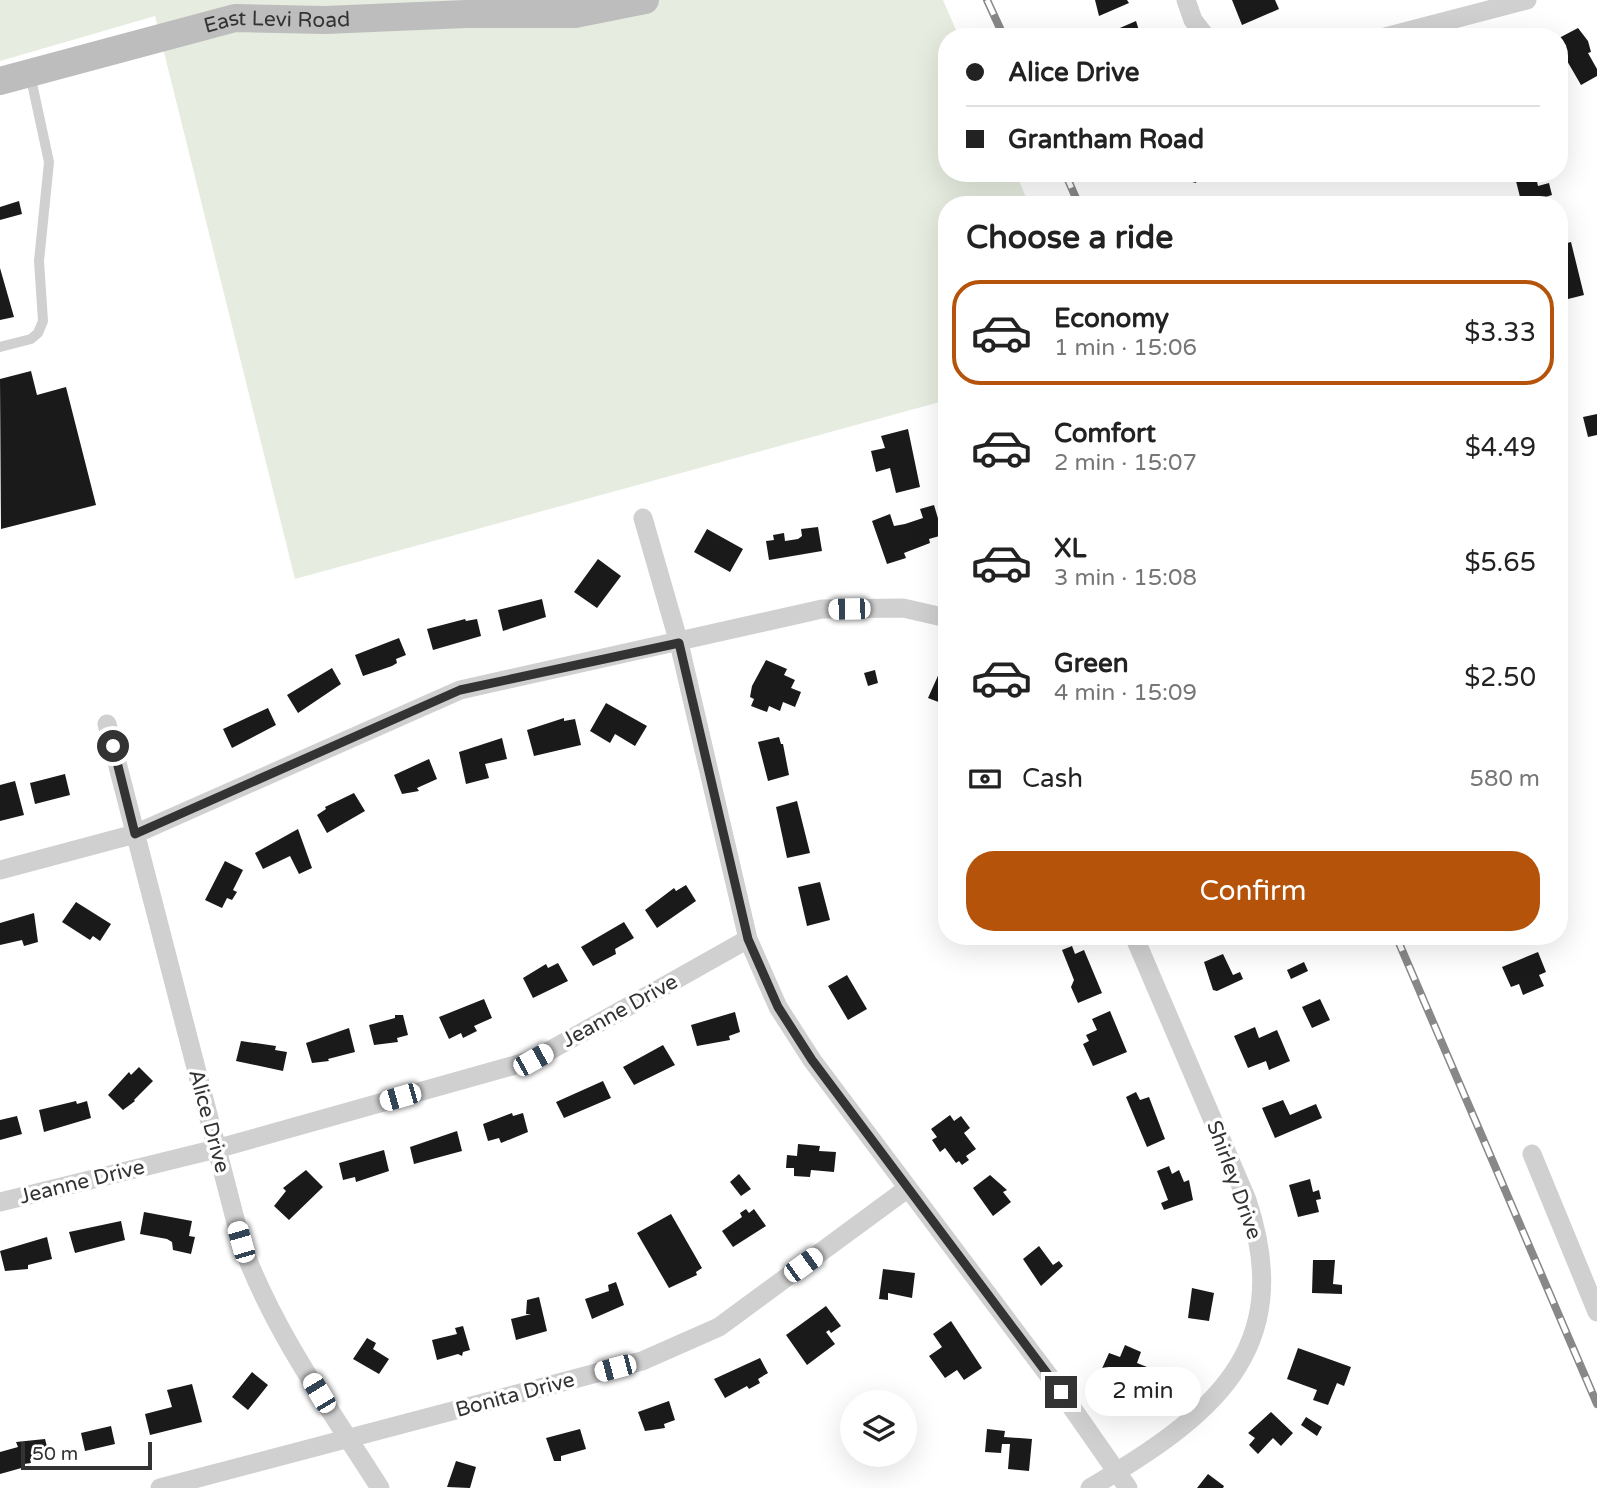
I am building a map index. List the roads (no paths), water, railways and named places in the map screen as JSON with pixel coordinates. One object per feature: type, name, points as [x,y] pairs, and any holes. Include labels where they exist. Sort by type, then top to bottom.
[{"type":"street","name":"East Levi Road","points":[[0,81],[235,18],[325,20],[575,14],[645,0]]},
{"type":"street","points":[[1186,0],[1193,20],[1199,28]]},
{"type":"street","points":[[1420,28],[1527,0]]},
{"type":"street","points":[[643,518],[679,643],[748,939],[778,1007],[812,1060],[1123,1480]]},
{"type":"street","points":[[0,870],[135,834],[460,690],[822,609],[903,608],[938,616]]},
{"type":"street","name":"Alice Drive","points":[[107,724],[216,1149],[252,1273],[288,1340],[380,1488]]},
{"type":"street","name":"Jeanne Drive","points":[[0,1202],[216,1149],[533,1060],[748,939]]},
{"type":"street","name":"Shirley Drive","points":[[1090,1488],[1123,1480],[1199,1415],[1224,1389],[1250,1346],[1262,1279],[1258,1238],[1247,1200],[1138,945]]},
{"type":"street","points":[[1532,1154],[1597,1312]]},
{"type":"street","name":"Bonita Drive","points":[[160,1488],[642,1361],[707,1333],[730,1319],[908,1188]]},
{"type":"lane","points":[[0,347],[31,340],[43,321],[39,250],[49,162],[29,73]]},
{"type":"railway","points":[[987,0],[1000,28]]},
{"type":"railway","points":[[1069,182],[1075,196]]},
{"type":"railway","points":[[1400,945],[1597,1404]]}]
